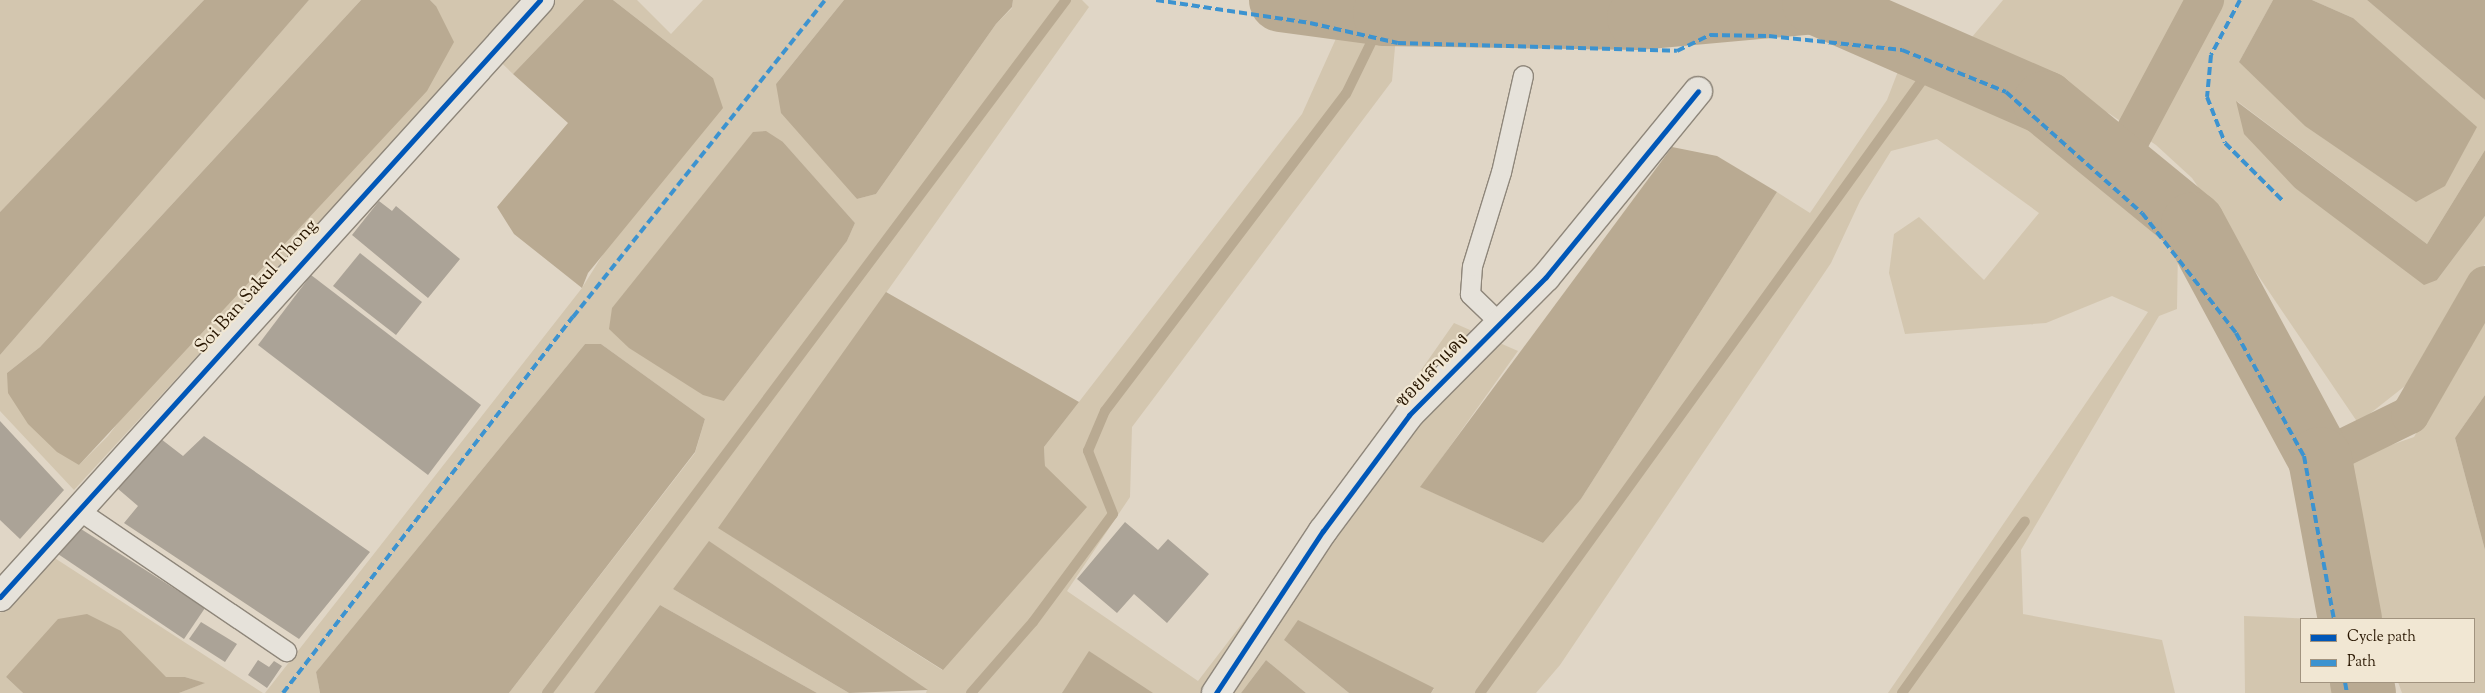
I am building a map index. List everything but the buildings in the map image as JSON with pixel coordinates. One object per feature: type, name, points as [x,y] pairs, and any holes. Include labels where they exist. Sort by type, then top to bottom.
[{"type":"street","name":"Soi Ban Sakul Thong","points":[[0,597],[77,509],[540,0]]},
{"type":"street","name":"ซอยเสาแดง","points":[[1216,693],[1323,531],[1410,415],[1500,323],[1603,212],[1698,91]]},
{"type":"lane","points":[[1500,323],[1470,294],[1472,266],[1501,172],[1524,75]]},
{"type":"lane","points":[[77,509],[286,651]]},
{"type":"shaded area","points":[[0,0],[204,0],[0,212]]},
{"type":"shaded area","points":[[204,0],[309,0],[0,355],[0,212]]},
{"type":"shaded area","points":[[309,0],[361,0],[40,347],[7,373],[79,465],[108,436],[436,6],[430,0],[584,0],[513,74],[483,45],[74,490],[0,411],[0,355]]},
{"type":"shaded area","points":[[361,0],[430,0],[436,6],[454,42],[427,91],[79,465],[57,452],[28,424],[8,393],[7,373],[40,347]]},
{"type":"shaded area","points":[[584,0],[613,0],[713,78],[723,108],[588,273],[582,288],[514,234],[497,207],[568,123],[513,74]]},
{"type":"shaded area","points":[[613,0],[637,0],[671,34],[703,0],[844,0],[776,84],[857,199],[876,194],[996,24],[1012,8],[1013,0],[1082,0],[1089,7],[719,528],[942,670],[1086,507],[1045,467],[1044,447],[1302,114],[1343,23],[1396,36],[1392,81],[1132,427],[1130,497],[1067,591],[1198,681],[1267,591],[1454,323],[1518,351],[1421,487],[1543,543],[1581,499],[1777,192],[1810,213],[1887,100],[1900,66],[1979,98],[2051,141],[2178,246],[2177,309],[2159,316],[2021,550],[2023,614],[2162,640],[2175,693],[1888,693],[2148,312],[2112,296],[2046,323],[1905,334],[1889,273],[1894,234],[1919,217],[1984,280],[2039,213],[1937,139],[1891,151],[1860,201],[1831,263],[1560,665],[1536,693],[1431,693],[1434,689],[1284,640],[1349,693],[1306,693],[1266,660],[1241,693],[926,693],[927,690],[709,542],[673,589],[849,693],[817,693],[660,605],[594,693],[509,693],[695,453],[705,419],[601,344],[585,344],[316,672],[320,693],[265,693],[582,288],[713,78]],"holes":[[[783,142],[855,223],[847,241],[724,401]]]},
{"type":"shaded area","points":[[844,0],[1013,0],[1012,7],[996,24],[876,194],[857,199],[781,113],[776,84]]},
{"type":"shaded area","points":[[2003,0],[2273,0],[2239,62],[2353,18],[2312,0],[2367,0],[2485,100],[2485,150],[2427,244],[2237,101],[2295,188],[2437,280],[2485,216],[2485,264],[2424,371],[2358,423],[2192,178],[2156,145],[2110,114],[2004,65],[1967,43]]},
{"type":"shaded area","points":[[2273,0],[2312,0],[2353,18],[2477,127],[2445,186],[2416,202],[2305,126],[2239,62]]},
{"type":"shaded area","points":[[2367,0],[2485,0],[2485,100]]},
{"type":"shaded area","points":[[2236,101],[2427,244],[2485,150],[2485,216],[2437,280],[2424,285],[2295,188],[2244,134]]},
{"type":"shaded area","points":[[766,131],[783,142],[855,223],[847,241],[724,401],[703,395],[629,348],[609,329],[612,308],[753,132]]},
{"type":"shaded area","points":[[1672,147],[1717,156],[1777,192],[1581,499],[1543,543],[1420,487]]},
{"type":"shaded area","points":[[886,292],[1079,402],[1044,447],[1045,466],[1087,507],[943,670],[718,528]]},
{"type":"shaded area","points":[[2485,313],[2485,395],[2455,438],[2485,550],[2485,693],[2402,693],[2398,683],[2475,683],[2475,618],[2376,618],[2340,513],[2348,460],[2414,437]]},
{"type":"shaded area","points":[[585,344],[601,344],[705,419],[695,452],[509,693],[320,693],[316,672]]},
{"type":"shaded area","points":[[2485,395],[2485,550],[2455,438]]},
{"type":"shaded area","points":[[709,541],[928,690],[849,693],[673,589]]},
{"type":"shaded area","points":[[50,555],[263,693],[179,693],[204,683],[185,677],[166,678],[121,631],[6,677],[23,693],[0,693],[0,613]]},
{"type":"shaded area","points":[[660,605],[817,693],[594,693]]},
{"type":"shaded area","points":[[87,614],[121,631],[166,677],[185,677],[205,683],[179,693],[23,693],[6,677],[58,619]]},
{"type":"shaded area","points":[[2244,616],[2300,618],[2300,683],[2347,683],[2347,693],[2245,693]]},
{"type":"shaded area","points":[[1298,620],[1434,688],[1431,693],[1349,693],[1284,640]]},
{"type":"shaded area","points":[[1089,651],[1153,693],[1062,693]]},
{"type":"shaded area","points":[[1266,660],[1306,693],[1241,693]]},
{"type":"waterway","points":[[547,693],[1066,0]]},
{"type":"waterway","points":[[1281,0],[1385,14],[1639,18],[1814,2],[2045,103],[2193,224],[2320,459],[2350,618]]},
{"type":"waterway","points":[[2118,163],[2205,0]]},
{"type":"waterway","points":[[971,693],[1033,622],[1113,514],[1088,451],[1105,411],[1346,94],[1385,14]]},
{"type":"waterway","points":[[1480,693],[1939,57]]},
{"type":"waterway","points":[[2320,459],[2410,415],[2485,285]]},
{"type":"waterway","points":[[1902,693],[2025,521]]},
{"type":"waterway","points":[[2362,683],[2364,693]]},
{"type":"marked path","points":[[283,693],[573,317],[825,0]]},
{"type":"marked path","points":[[1156,0],[1310,23],[1398,43],[1677,51],[1710,35],[1769,36],[1902,50],[2006,92],[2142,213],[2236,333],[2304,456],[2334,618]]},
{"type":"marked path","points":[[2240,0],[2211,55],[2207,97],[2225,143],[2283,201]]},
{"type":"marked path","points":[[2345,683],[2347,693]]},
{"type":"cycle path","points":[[0,597],[540,0]]},
{"type":"cycle path","points":[[1216,693],[1323,531],[1409,415],[1546,277],[1698,91]]}]
